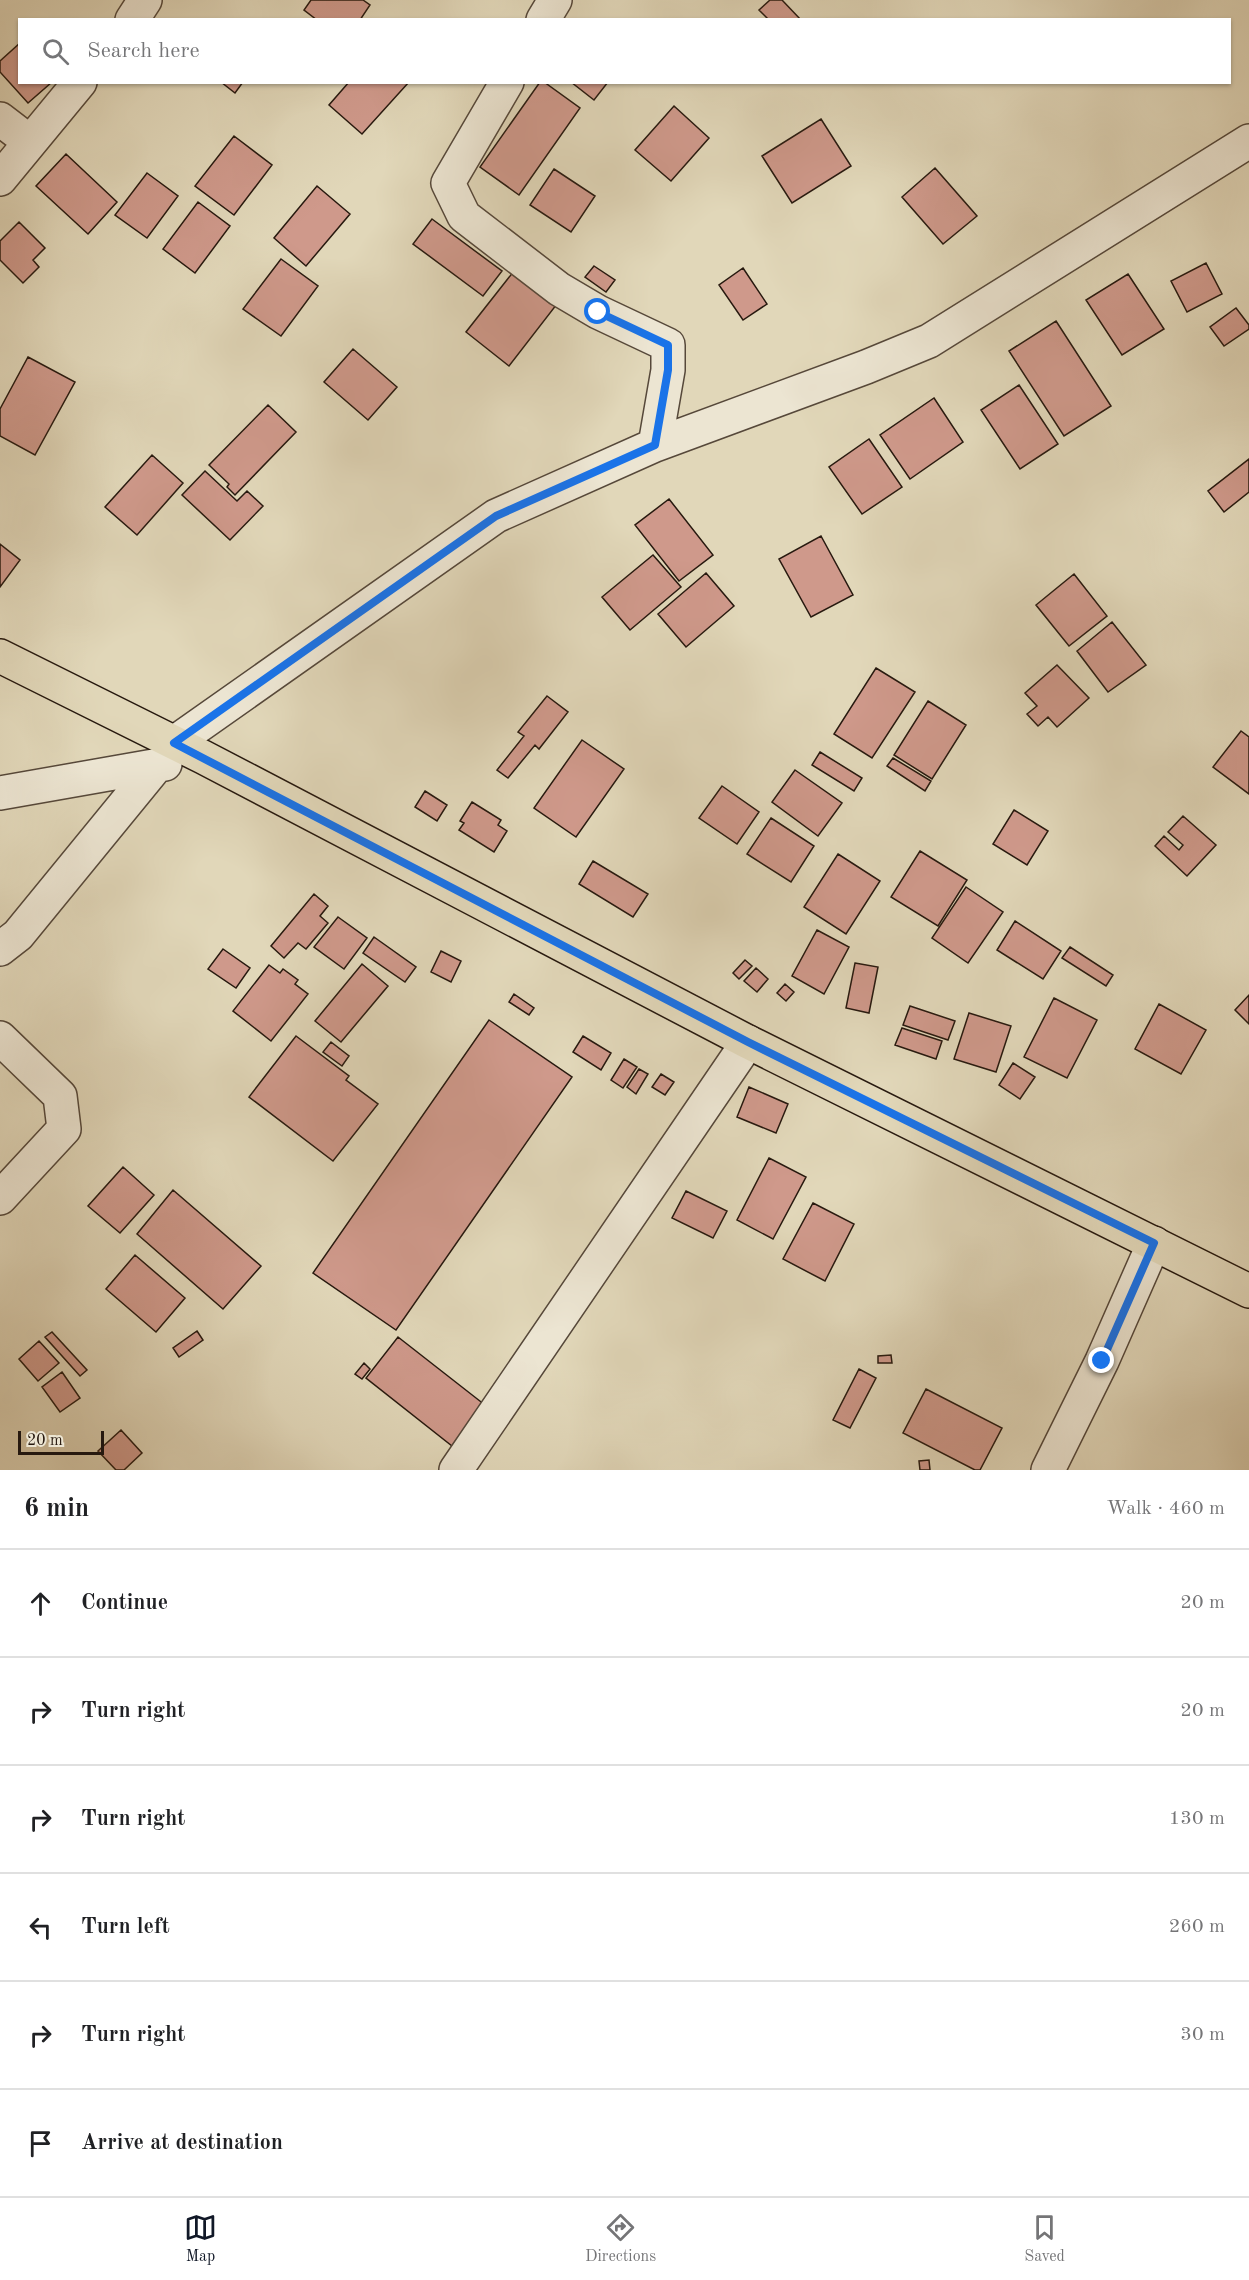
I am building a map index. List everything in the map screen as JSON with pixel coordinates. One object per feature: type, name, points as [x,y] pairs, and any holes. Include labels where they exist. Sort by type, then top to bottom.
[{"type":"main road","points":[[0,656],[178,755],[1249,1291]]},
{"type":"street","points":[[133,18],[145,0]]},
{"type":"street","points":[[544,18],[555,0]]},
{"type":"street","points":[[0,179],[78,84]]},
{"type":"street","points":[[506,84],[448,183],[464,216],[559,289],[598,312],[668,345],[668,370],[655,445]]},
{"type":"street","points":[[0,119],[30,142]]},
{"type":"street","points":[[0,949],[18,934],[178,755],[496,516],[655,445],[866,367],[929,341],[1249,141]]},
{"type":"street","points":[[0,793],[178,755]]},
{"type":"street","points":[[0,1038],[60,1096],[64,1129],[0,1198]]},
{"type":"street","points":[[456,1470],[748,1042]]},
{"type":"street","points":[[1048,1470],[1102,1361],[1154,1243]]},
{"type":"building","points":[[311,0],[363,0],[370,5],[361,18],[314,18],[304,10]]},
{"type":"building","points":[[770,0],[782,0],[799,18],[767,18],[759,10]]},
{"type":"building","points":[[18,45],[18,84],[50,84],[28,103],[0,72],[0,61]]},
{"type":"building","points":[[224,84],[242,84],[235,93]]},
{"type":"building","points":[[347,84],[407,84],[362,134],[329,105]]},
{"type":"building","points":[[539,84],[547,84],[580,108],[519,195],[480,167]]},
{"type":"building","points":[[574,84],[606,84],[594,100]]},
{"type":"building","points":[[674,106],[709,138],[671,181],[635,150]]},
{"type":"building","points":[[821,119],[851,166],[792,203],[762,156]]},
{"type":"building","points":[[234,136],[272,165],[234,215],[195,186]]},
{"type":"building","points":[[66,154],[117,202],[88,234],[36,186]]},
{"type":"building","points":[[935,168],[977,216],[943,244],[902,197]]},
{"type":"building","points":[[554,169],[595,196],[571,232],[530,205]]},
{"type":"building","points":[[147,173],[178,196],[147,238],[115,215]]},
{"type":"building","points":[[317,186],[350,214],[306,266],[274,238]]},
{"type":"building","points":[[198,202],[230,226],[195,273],[163,249]]},
{"type":"building","points":[[432,219],[502,271],[483,296],[413,244]]},
{"type":"building","points":[[19,222],[45,248],[33,260],[39,267],[23,283],[0,260],[0,241]]},
{"type":"building","points":[[281,259],[318,286],[281,336],[243,309]]},
{"type":"building","points":[[1206,263],[1222,294],[1187,312],[1171,281]]},
{"type":"building","points":[[594,266],[615,280],[606,292],[585,277]]},
{"type":"building","points":[[743,268],[767,304],[743,320],[719,285]]},
{"type":"building","points":[[514,271],[557,304],[509,366],[466,332]]},
{"type":"building","points":[[1128,274],[1164,329],[1122,355],[1086,300]]},
{"type":"building","points":[[1236,308],[1249,325],[1249,329],[1224,346],[1210,327]]},
{"type":"building","points":[[1056,321],[1111,406],[1064,436],[1009,351]]},
{"type":"building","points":[[353,349],[397,387],[368,420],[324,382]]},
{"type":"building","points":[[28,357],[75,382],[35,455],[0,436],[0,409]]},
{"type":"building","points":[[1019,385],[1058,444],[1020,469],[981,410]]},
{"type":"building","points":[[934,398],[963,442],[910,479],[880,435]]},
{"type":"building","points":[[268,405],[296,432],[235,495],[227,487],[229,484],[209,465]]},
{"type":"building","points":[[869,439],[902,487],[862,514],[829,467]]},
{"type":"building","points":[[152,455],[183,483],[137,535],[105,507]]},
{"type":"building","points":[[1249,459],[1249,492],[1224,512],[1208,491]]},
{"type":"building","points":[[205,471],[237,501],[247,491],[263,506],[230,540],[182,495]]},
{"type":"building","points":[[669,499],[713,555],[679,581],[635,525]]},
{"type":"building","points":[[821,536],[853,595],[811,617],[779,559]]},
{"type":"building","points":[[0,544],[20,560],[0,587]]},
{"type":"building","points":[[653,555],[681,587],[630,630],[602,597]]},
{"type":"building","points":[[706,573],[734,606],[686,647],[658,614]]},
{"type":"building","points":[[1074,574],[1107,616],[1069,646],[1036,605]]},
{"type":"building","points":[[1112,622],[1146,665],[1108,692],[1077,651]]},
{"type":"building","points":[[1057,665],[1089,698],[1057,727],[1048,717],[1038,726],[1027,714],[1037,706],[1025,693]]},
{"type":"building","points":[[876,668],[915,692],[872,758],[834,734]]},
{"type":"building","points":[[547,696],[568,712],[539,749],[535,745],[508,778],[497,770],[524,736],[518,732]]},
{"type":"building","points":[[928,701],[966,725],[932,779],[894,755]]},
{"type":"building","points":[[1241,731],[1249,737],[1249,794],[1213,767]]},
{"type":"building","points":[[582,740],[624,769],[576,837],[534,808]]},
{"type":"building","points":[[820,752],[862,778],[854,791],[812,765]]},
{"type":"building","points":[[893,758],[931,781],[925,791],[887,766]]},
{"type":"building","points":[[795,770],[842,803],[818,836],[772,802]]},
{"type":"building","points":[[722,786],[759,812],[737,844],[699,818]]},
{"type":"building","points":[[425,791],[447,805],[437,821],[415,807]]},
{"type":"building","points":[[472,802],[501,820],[498,825],[507,831],[494,852],[459,830],[464,823],[460,821]]},
{"type":"building","points":[[1014,810],[1048,831],[1027,865],[993,844]]},
{"type":"building","points":[[1183,816],[1216,845],[1187,876],[1155,846],[1164,836],[1179,850],[1183,845],[1168,832]]},
{"type":"building","points":[[771,818],[814,846],[791,882],[747,854]]},
{"type":"building","points":[[920,851],[967,880],[938,926],[891,897]]},
{"type":"building","points":[[838,854],[880,881],[846,934],[804,907]]},
{"type":"building","points":[[593,861],[648,894],[633,917],[579,884]]},
{"type":"building","points":[[966,887],[1003,912],[968,963],[932,938]]},
{"type":"building","points":[[314,894],[328,906],[320,916],[328,923],[306,949],[298,943],[284,958],[271,946]]},
{"type":"building","points":[[338,917],[367,938],[344,969],[314,947]]},
{"type":"building","points":[[1015,921],[1061,951],[1043,979],[997,950]]},
{"type":"building","points":[[817,930],[849,947],[824,994],[792,976]]},
{"type":"building","points":[[374,937],[416,967],[405,982],[363,953]]},
{"type":"building","points":[[1070,947],[1113,975],[1106,986],[1062,958]]},
{"type":"building","points":[[223,949],[250,968],[236,988],[208,969]]},
{"type":"building","points":[[441,951],[461,961],[451,982],[431,972]]},
{"type":"building","points":[[745,960],[752,966],[739,979],[733,973]]},
{"type":"building","points":[[855,963],[878,967],[869,1013],[846,1008]]},
{"type":"building","points":[[362,964],[388,986],[341,1042],[315,1021]]},
{"type":"building","points":[[269,965],[280,973],[283,969],[298,980],[295,984],[308,994],[271,1041],[233,1011]]},
{"type":"building","points":[[756,968],[768,979],[757,992],[744,981]]},
{"type":"building","points":[[785,984],[794,992],[786,1001],[777,993]]},
{"type":"building","points":[[514,994],[534,1008],[529,1015],[509,1002]]},
{"type":"building","points":[[1249,995],[1249,1024],[1235,1010]]},
{"type":"building","points":[[1054,998],[1097,1020],[1067,1078],[1024,1057]]},
{"type":"building","points":[[1159,1004],[1206,1030],[1181,1074],[1135,1049]]},
{"type":"building","points":[[910,1006],[955,1021],[948,1040],[903,1025]]},
{"type":"building","points":[[969,1013],[1011,1026],[996,1072],[954,1059]]},
{"type":"building","points":[[489,1020],[572,1077],[396,1330],[313,1273]]},
{"type":"building","points":[[902,1028],[942,1041],[936,1059],[895,1045]]},
{"type":"building","points":[[296,1036],[349,1076],[346,1080],[378,1104],[333,1161],[249,1097]]},
{"type":"building","points":[[583,1036],[611,1053],[601,1070],[573,1052]]},
{"type":"building","points":[[331,1042],[349,1056],[342,1066],[323,1052]]},
{"type":"building","points":[[624,1059],[637,1067],[623,1088],[611,1080]]},
{"type":"building","points":[[1013,1063],[1035,1077],[1020,1099],[999,1085]]},
{"type":"building","points":[[639,1069],[648,1074],[636,1094],[627,1087]]},
{"type":"building","points":[[661,1074],[674,1082],[665,1095],[652,1087]]},
{"type":"building","points":[[749,1087],[788,1104],[776,1133],[737,1117]]},
{"type":"building","points":[[769,1158],[806,1177],[773,1239],[737,1220]]},
{"type":"building","points":[[123,1167],[154,1195],[120,1233],[88,1206]]},
{"type":"building","points":[[173,1190],[261,1266],[223,1309],[137,1234]]},
{"type":"building","points":[[686,1191],[727,1211],[713,1238],[672,1218]]},
{"type":"building","points":[[813,1203],[854,1224],[825,1281],[783,1259]]},
{"type":"building","points":[[135,1255],[185,1298],[156,1332],[106,1289]]},
{"type":"building","points":[[197,1331],[203,1340],[179,1357],[173,1348]]},
{"type":"building","points":[[52,1332],[87,1370],[80,1376],[45,1337]]},
{"type":"building","points":[[398,1337],[485,1405],[452,1446],[366,1378]]},
{"type":"building","points":[[39,1341],[59,1363],[38,1381],[19,1359]]},
{"type":"building","points":[[891,1355],[892,1363],[878,1363],[878,1356]]},
{"type":"building","points":[[364,1363],[370,1369],[362,1379],[355,1374]]},
{"type":"building","points":[[859,1369],[876,1378],[850,1428],[833,1420]]},
{"type":"building","points":[[62,1372],[80,1398],[60,1412],[42,1387]]},
{"type":"building","points":[[926,1389],[1002,1428],[980,1470],[975,1470],[903,1433]]},
{"type":"building","points":[[121,1430],[142,1453],[124,1470],[116,1470],[98,1451]]},
{"type":"building","points":[[929,1460],[930,1470],[920,1470],[919,1461]]},
{"type":"route","points":[[598,312],[668,345],[668,370],[655,445],[496,516],[174,743],[748,1042],[1154,1243],[1102,1361]]}]
